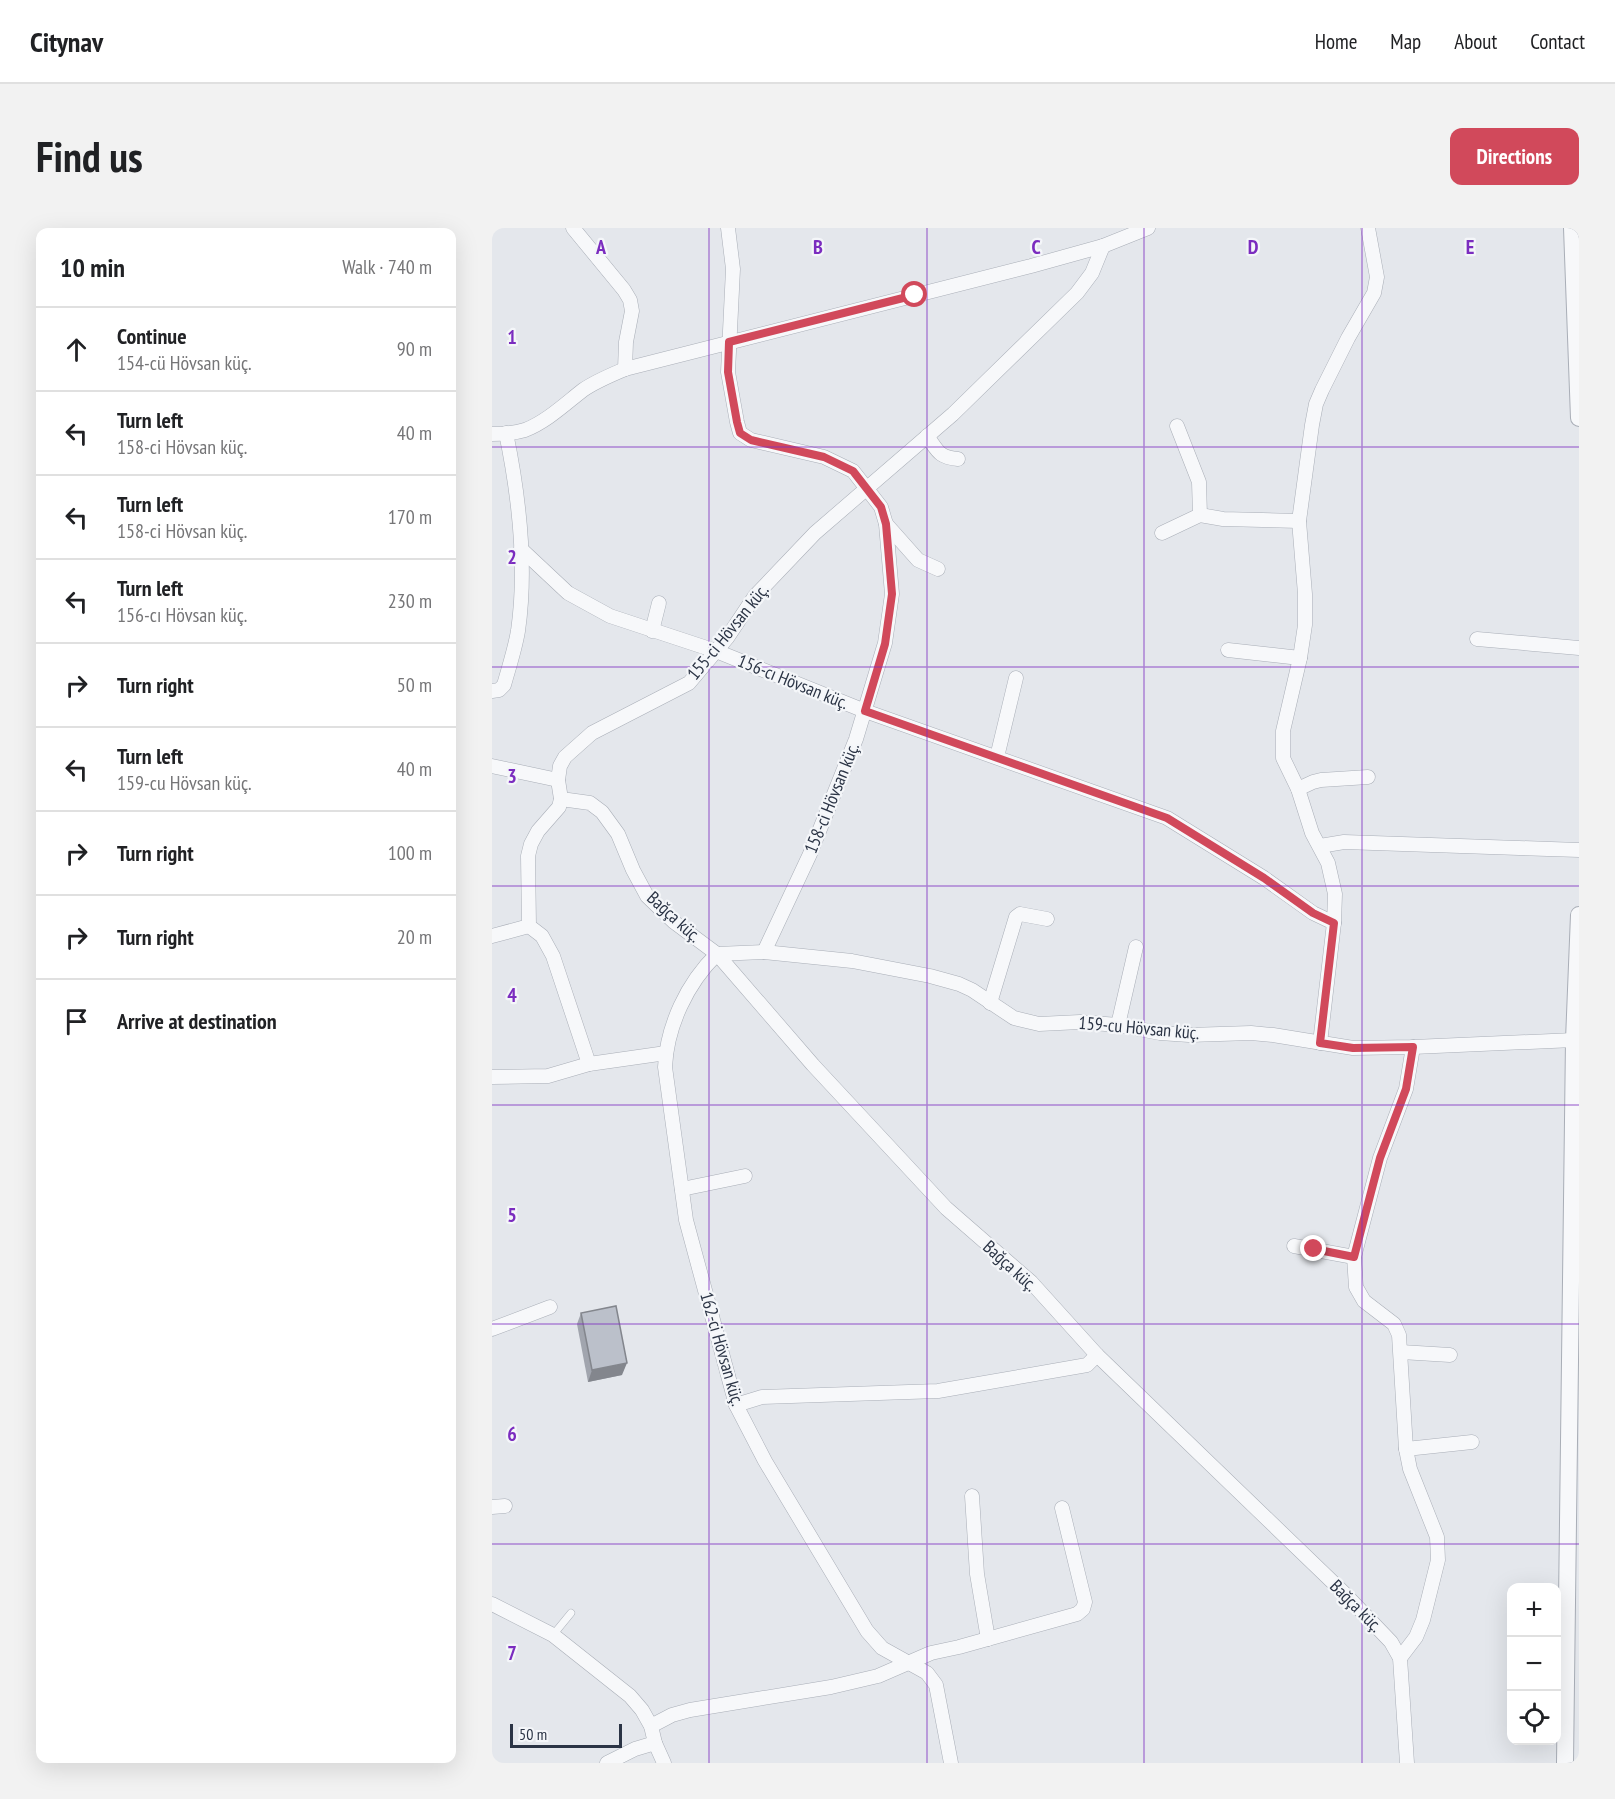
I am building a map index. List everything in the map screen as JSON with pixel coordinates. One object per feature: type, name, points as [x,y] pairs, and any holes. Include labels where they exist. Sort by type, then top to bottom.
[{"type":"street","points":[[573,228],[630,300],[632,311],[626,342],[625,369]]},
{"type":"street","name":"158-ci Hövsan küç.","points":[[728,228],[733,268],[728,372],[740,433],[751,440],[824,457],[853,471],[881,507],[886,524],[892,594],[885,644],[856,739],[810,854],[764,952]]},
{"type":"street","points":[[492,691],[499,690],[504,685],[517,634],[522,580],[512,466],[499,434],[524,430],[543,420],[586,388],[625,369],[1103,246],[1124,233],[1148,228]]},
{"type":"street","points":[[1320,1043],[1334,923],[1335,894],[1328,863],[1312,833],[1298,789],[1283,758],[1282,746],[1283,731],[1300,658],[1305,625],[1299,521],[1316,404],[1348,338],[1374,293],[1377,277],[1368,228]]},
{"type":"street","points":[[1572,228],[1579,418]]},
{"type":"street","name":"155-ci Hövsan küç.","points":[[558,780],[565,757],[592,733],[689,683],[727,638],[755,596],[815,533],[953,414],[1077,293],[1092,273],[1103,246]]},
{"type":"street","points":[[1177,426],[1199,482],[1200,515]]},
{"type":"street","points":[[927,436],[941,456],[958,459]]},
{"type":"street","points":[[1162,533],[1200,515],[1223,519],[1299,521]]},
{"type":"street","points":[[886,524],[918,560],[938,570]]},
{"type":"street","name":"156-cı Hövsan küç.","points":[[521,549],[568,593],[610,616],[716,651],[865,711],[1167,818],[1264,878],[1313,913],[1334,923]]},
{"type":"street","points":[[652,631],[659,603]]},
{"type":"street","points":[[1477,639],[1579,648]]},
{"type":"street","points":[[1228,650],[1300,658]]},
{"type":"street","points":[[997,757],[1016,678]]},
{"type":"street","points":[[492,766],[558,780],[561,799],[559,807],[538,831],[528,856],[529,926]]},
{"type":"street","points":[[1298,789],[1321,780],[1368,777]]},
{"type":"street","name":"Bağça küç.","points":[[561,799],[591,803],[602,812],[618,834],[647,896],[674,922],[717,954],[813,1065],[946,1208],[1031,1282],[1097,1355],[1345,1594],[1391,1642],[1400,1658]]},
{"type":"street","points":[[1320,846],[1344,842],[1579,850]]},
{"type":"street","points":[[990,1003],[1016,917],[1020,915],[1047,919]]},
{"type":"street","points":[[1565,1763],[1574,1040],[1579,915]]},
{"type":"street","points":[[492,936],[529,926]]},
{"type":"street","points":[[529,926],[542,936],[553,956],[589,1064]]},
{"type":"street","points":[[1118,1025],[1136,947]]},
{"type":"street","name":"159-cu Hövsan küç.","points":[[717,954],[764,952],[852,961],[930,976],[972,990],[1014,1018],[1039,1024],[1080,1022],[1189,1035],[1251,1033],[1353,1048],[1574,1040]]},
{"type":"street","name":"162-ci Hövsan küç.","points":[[717,954],[701,969],[678,1010],[666,1053],[665,1067],[686,1220],[736,1405],[765,1461],[867,1631],[882,1648],[927,1673],[936,1685],[951,1763]]},
{"type":"street","points":[[1407,1763],[1400,1658],[1416,1637],[1423,1620],[1438,1560],[1437,1537],[1410,1469],[1406,1449],[1399,1335],[1394,1324],[1364,1301],[1356,1287],[1354,1257],[1380,1158],[1406,1089],[1413,1047]]},
{"type":"street","points":[[492,1077],[548,1076],[589,1064],[666,1053]]},
{"type":"street","points":[[682,1189],[745,1176]]},
{"type":"street","points":[[1294,1246],[1354,1257]]},
{"type":"street","points":[[492,1329],[550,1307]]},
{"type":"street","points":[[1401,1352],[1450,1355]]},
{"type":"street","points":[[736,1405],[762,1398],[938,1391],[1066,1370],[1087,1365],[1097,1355]]},
{"type":"street","points":[[1406,1449],[1472,1442]]},
{"type":"street","points":[[972,1496],[977,1574],[988,1639]]},
{"type":"street","points":[[651,1726],[672,1715],[690,1710],[831,1687],[878,1676],[931,1653],[1077,1614],[1083,1610],[1085,1602],[1062,1508]]},
{"type":"street","points":[[492,1604],[553,1635],[630,1696],[642,1710],[651,1726],[655,1743],[664,1763]]},
{"type":"street","points":[[607,1763],[635,1749],[655,1743]]},
{"type":"lane","points":[[553,1635],[571,1613]]},
{"type":"building","points":[[616,1306],[627,1363],[592,1370],[581,1313]]},
{"type":"route","points":[[915,295],[729,342],[728,372],[740,433],[751,440],[824,457],[853,471],[881,507],[886,524],[892,594],[885,644],[865,711],[1167,818],[1264,878],[1313,913],[1334,923],[1320,1043],[1353,1048],[1413,1047],[1406,1089],[1380,1158],[1354,1257],[1314,1249]]}]
